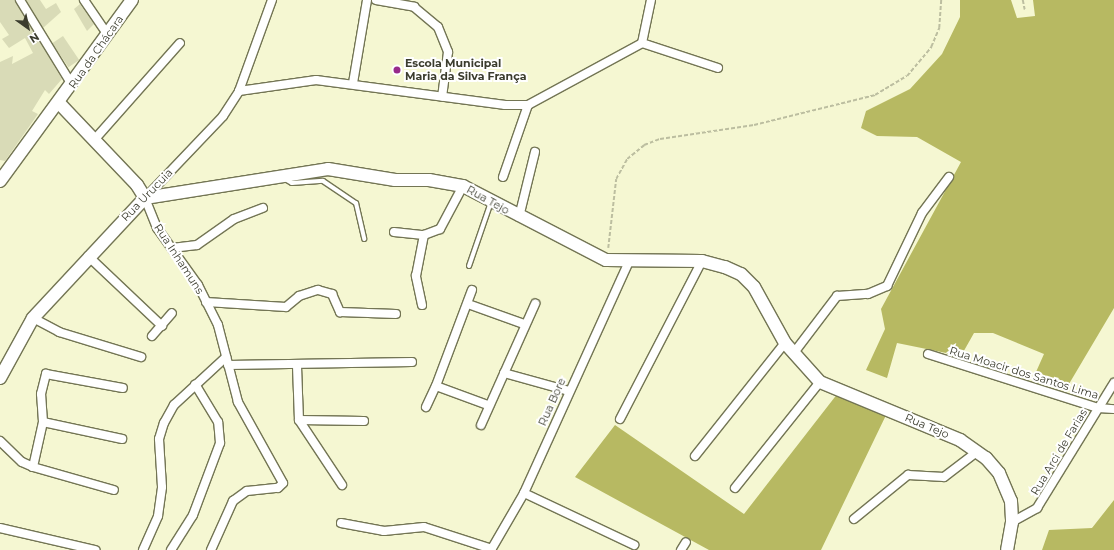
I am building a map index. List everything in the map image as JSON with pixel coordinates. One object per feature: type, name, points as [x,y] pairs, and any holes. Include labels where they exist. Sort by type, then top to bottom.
[{"type":"street","points":[[20,0],[72,85]]},
{"type":"street","points":[[84,0],[108,35]]},
{"type":"street","name":"Rua da Chácara","points":[[0,181],[59,103],[132,0]]},
{"type":"street","name":"Rua Urucuia","points":[[0,378],[33,318],[88,256],[223,116],[239,91],[272,0]]},
{"type":"street","points":[[353,83],[367,0]]},
{"type":"street","points":[[376,0],[414,7],[438,27],[448,52],[442,97]]},
{"type":"street","points":[[642,43],[651,0]]},
{"type":"street","points":[[95,140],[180,43]]},
{"type":"street","points":[[239,91],[316,80],[353,83],[442,97],[528,104],[642,43],[718,68]]},
{"type":"street","name":"Rua Inhamuns","points":[[59,103],[95,140],[145,198],[157,228],[172,248],[206,302],[223,339],[227,361],[238,402],[282,480],[278,488],[247,491],[233,501],[211,550]]},
{"type":"street","points":[[503,177],[528,104]]},
{"type":"street","points":[[519,217],[536,152]]},
{"type":"street","name":"Rua Tejo","points":[[145,198],[280,174],[328,169],[463,186],[519,217],[606,260],[702,261],[740,274],[754,287],[785,343],[793,354],[820,382],[960,440],[978,451],[999,473],[1006,488],[1012,522],[1007,550]]},
{"type":"street","points":[[793,354],[836,296],[868,294],[887,286],[922,214],[949,177]]},
{"type":"street","points":[[394,232],[424,235],[440,228],[463,186]]},
{"type":"street","points":[[172,248],[197,245],[234,219],[263,208]]},
{"type":"street","points":[[422,305],[416,276],[424,235]]},
{"type":"street","points":[[88,256],[162,326]]},
{"type":"street","name":"Rua Bore","points":[[492,550],[524,493],[629,261]]},
{"type":"street","points":[[620,419],[702,261]]},
{"type":"street","points":[[206,302],[286,307],[299,296],[318,290],[332,294],[342,312],[396,314]]},
{"type":"street","points":[[426,407],[436,386],[472,290]]},
{"type":"street","points":[[468,304],[524,324]]},
{"type":"street","points":[[481,424],[524,324],[535,304]]},
{"type":"street","points":[[152,336],[172,313]]},
{"type":"street","points":[[33,318],[59,332],[141,357]]},
{"type":"street","points":[[695,456],[785,343]]},
{"type":"street","name":"Rua Moacir dos Santos Lima","points":[[928,354],[1098,408],[1114,409]]},
{"type":"street","points":[[143,550],[158,516],[162,487],[158,453],[162,428],[169,412],[195,384],[227,361],[297,366],[412,362]]},
{"type":"street","points":[[297,366],[299,420],[342,485]]},
{"type":"street","points":[[33,467],[42,422],[41,394],[43,377],[48,373],[123,388]]},
{"type":"street","points":[[504,373],[569,391]]},
{"type":"street","points":[[735,488],[820,382]]},
{"type":"street","name":"Rua Arci de Farias","points":[[1012,522],[1037,508],[1114,382]]},
{"type":"street","points":[[172,550],[193,515],[220,443],[218,422],[195,384]]},
{"type":"street","points":[[436,386],[488,405]]},
{"type":"street","points":[[299,420],[364,421]]},
{"type":"street","points":[[42,422],[122,440]]},
{"type":"street","points":[[0,441],[22,462],[33,467],[114,490]]},
{"type":"street","points":[[854,519],[903,478],[920,474],[944,477],[978,451]]},
{"type":"street","points":[[524,493],[634,545]]},
{"type":"street","points":[[341,524],[384,531],[424,527],[492,550]]},
{"type":"street","points":[[0,528],[95,550]]},
{"type":"street","points":[[681,550],[686,542]]},
{"type":"lane","points":[[280,174],[292,183],[323,181],[356,203],[364,239]]},
{"type":"lane","points":[[469,266],[492,202]]},
{"type":"path","points":[[606,260],[616,179],[627,159],[644,145],[660,139],[761,124],[875,95],[907,76],[931,47],[939,28],[941,0]]},
{"type":"path","points":[[1023,0],[1025,10]]},
{"type":"shaded area","points":[[960,0],[1011,0],[1017,18],[1035,16],[1033,0],[1114,0],[1114,308],[1066,389],[1032,381],[1044,354],[993,333],[974,333],[961,356],[897,343],[887,378],[866,370],[885,329],[881,309],[961,162],[917,137],[877,136],[861,128],[866,111],[910,89],[942,54],[960,17]]},
{"type":"shaded area","points":[[838,393],[888,411],[821,550],[709,550],[575,477],[615,425],[744,514]]},
{"type":"shaded area","points":[[1114,500],[1114,550],[1042,550],[1049,530],[1092,528]]},
{"type":"building","points":[[0,0],[15,0],[62,79],[49,94],[45,90],[32,111],[38,114],[5,161],[0,160],[0,62],[13,56],[12,64],[33,53],[25,38],[9,48],[2,39],[9,35],[0,22]]},
{"type":"building","points":[[26,0],[40,0],[46,9],[56,3],[61,12],[43,28]]},
{"type":"building","points":[[80,4],[94,24],[87,31],[74,9]]},
{"type":"building","points":[[63,36],[79,60],[68,67],[52,43]]},
{"type":"place","name":"Escola Municipal Maria da Silva França","points":[[397,70]]}]
